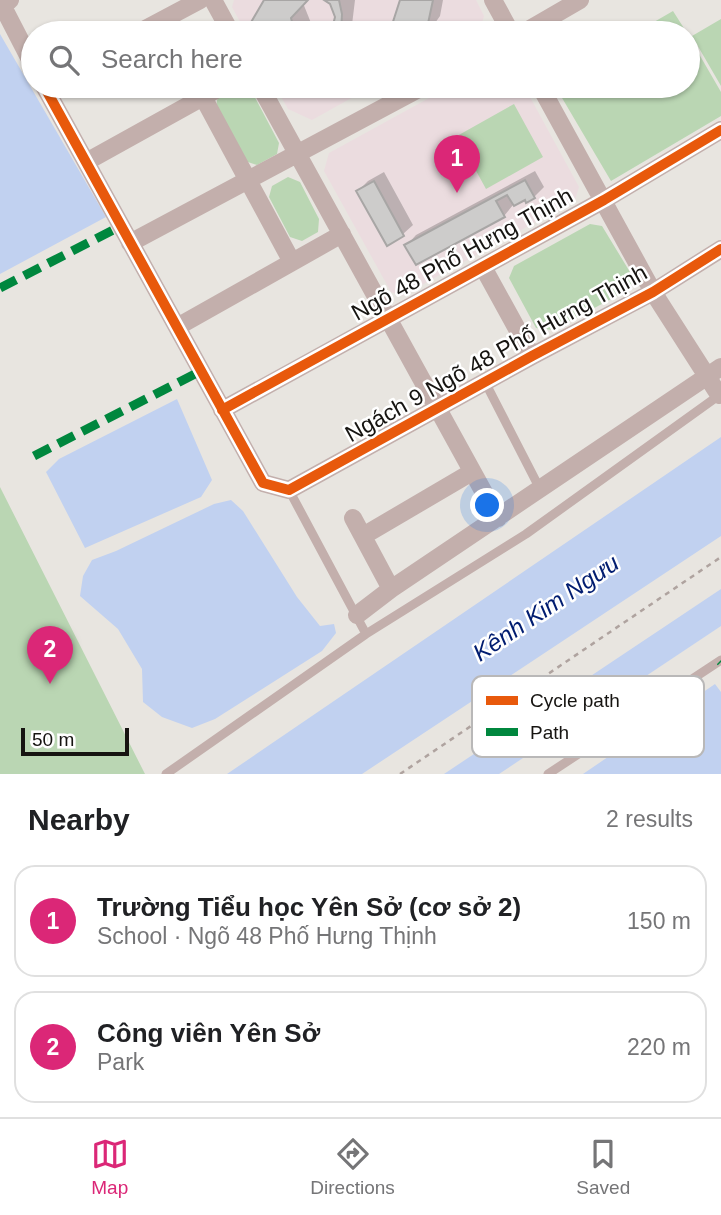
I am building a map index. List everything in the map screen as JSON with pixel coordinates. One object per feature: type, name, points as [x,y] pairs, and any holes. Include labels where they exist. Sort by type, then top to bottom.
[{"type":"street","points":[[161,21],[200,0]]},
{"type":"street","points":[[213,0],[224,21]]},
{"type":"street","points":[[493,0],[505,21]]},
{"type":"street","points":[[544,21],[580,0]]},
{"type":"street","points":[[6,2],[21,37]]},
{"type":"street","points":[[51,98],[263,483],[289,490]]},
{"type":"street","points":[[86,162],[201,98]]},
{"type":"street","points":[[204,98],[292,262]]},
{"type":"street","points":[[267,98],[498,518]]},
{"type":"street","points":[[130,243],[401,98]]},
{"type":"street","points":[[547,98],[653,292],[705,377],[720,394]]},
{"type":"street","name":"Ngõ 48 Phố Hưng Thịnh","points":[[222,410],[604,200],[721,130]]},
{"type":"street","points":[[177,327],[342,234]]},
{"type":"street","name":"Ngách 9 Ngõ 48 Phố Hưng Thịnh","points":[[289,490],[653,292],[721,248]]},
{"type":"street","points":[[483,267],[532,356]]},
{"type":"street","points":[[357,615],[391,589],[721,367]]},
{"type":"street","points":[[363,536],[472,472]]},
{"type":"street","points":[[353,517],[391,589]]},
{"type":"lane","points":[[485,382],[540,489]]},
{"type":"lane","points":[[166,774],[366,634],[526,534],[720,394]]},
{"type":"lane","points":[[289,490],[366,634]]},
{"type":"lane","points":[[697,676],[721,660]]},
{"type":"lane","points":[[548,774],[574,757]]},
{"type":"path","points":[[545,676],[721,557]]},
{"type":"path","points":[[400,774],[472,725]]},
{"type":"shaded area","points":[[234,0],[476,0],[484,16],[482,21],[240,21],[232,7]]},
{"type":"shaded area","points":[[282,98],[351,98],[312,120],[288,109]]},
{"type":"shaded area","points":[[429,98],[531,98],[579,187],[575,200],[402,296],[391,292],[324,171],[329,153]]},
{"type":"green space","points":[[673,11],[679,21],[656,21]]},
{"type":"green space","points":[[721,19],[721,86],[700,50],[700,31]]},
{"type":"green space","points":[[700,56],[721,92],[721,116],[611,181],[562,98],[700,98]]},
{"type":"green space","points":[[217,98],[255,98],[279,143],[277,154],[257,165],[245,161],[216,108]]},
{"type":"green space","points":[[514,104],[543,157],[486,189],[457,136]]},
{"type":"green space","points":[[288,177],[300,182],[319,219],[318,232],[302,241],[290,237],[269,197],[272,186]]},
{"type":"green space","points":[[590,224],[602,226],[633,277],[630,289],[553,330],[536,328],[509,278],[514,266]]},
{"type":"green space","points":[[0,487],[145,774],[0,774]]},
{"type":"water","points":[[0,34],[21,70],[21,98],[37,98],[106,217],[0,274]]},
{"type":"water","points":[[177,399],[212,480],[201,497],[85,548],[46,472],[59,459]]},
{"type":"water","name":"Kênh Kim Ngưu","points":[[721,437],[721,536],[510,676],[472,676],[472,701],[362,774],[227,774]]},
{"type":"water","points":[[231,500],[243,511],[297,597],[320,626],[334,624],[336,633],[322,651],[215,719],[192,728],[162,717],[143,702],[142,669],[118,629],[80,596],[83,576],[92,560],[214,504]]},
{"type":"water","points":[[721,589],[721,626],[646,676],[591,676]]},
{"type":"water","points":[[715,684],[721,692],[721,774],[583,774],[608,757],[704,757],[704,692]]},
{"type":"water","points":[[472,755],[524,757],[499,774],[444,774]]},
{"type":"building","points":[[264,0],[308,0],[291,18],[292,21],[252,21]]},
{"type":"building","points":[[324,0],[339,0],[342,21],[334,21],[330,4]]},
{"type":"building","points":[[400,0],[433,0],[429,21],[393,21]]},
{"type":"building","points":[[525,180],[535,198],[514,206],[507,195],[496,201],[505,217],[416,265],[404,245]]},
{"type":"building","points":[[374,181],[404,236],[387,246],[356,191]]},
{"type":"marked path","points":[[0,288],[121,226]]},
{"type":"marked path","points":[[34,456],[201,371]]},
{"type":"cycle path","points":[[51,98],[263,483],[289,490],[653,292],[721,249]]},
{"type":"cycle path","points":[[222,410],[604,200],[721,130]]},
{"type":"place","name":"Trường Tiểu học Yên Sở (cơ sở 2)","points":[[457,193]]},
{"type":"place","name":"Công viên Yên Sở","points":[[50,684]]}]
